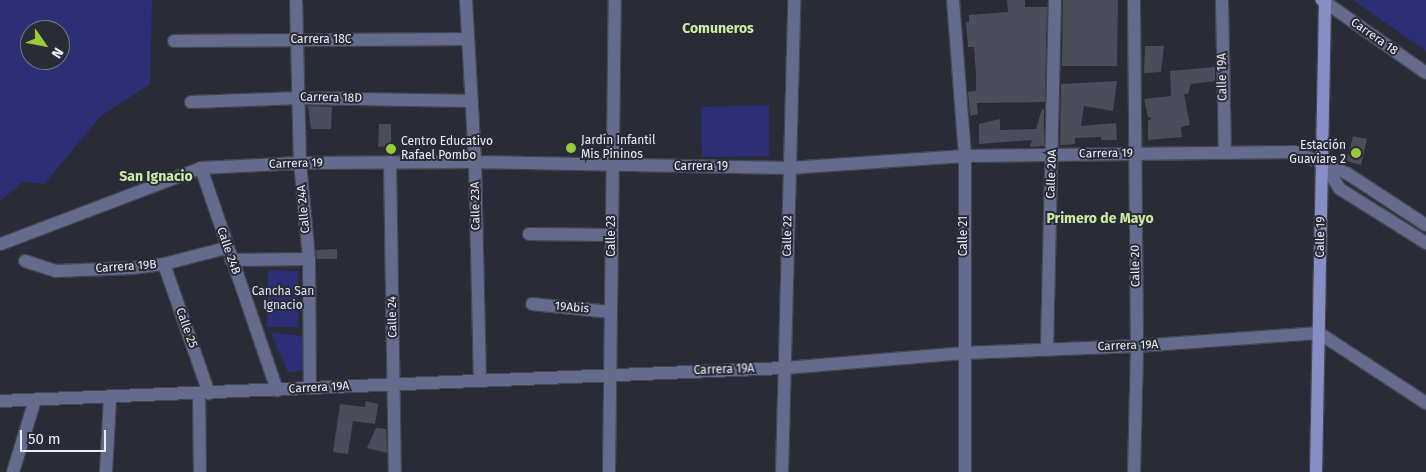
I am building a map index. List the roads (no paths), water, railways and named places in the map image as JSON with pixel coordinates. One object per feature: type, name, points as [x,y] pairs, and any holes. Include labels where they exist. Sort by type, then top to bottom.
[{"type":"main road","name":"Calle 19","points":[[1316,472],[1323,163],[1323,1]]},
{"type":"street","name":"Calle 24A","points":[[296,0],[300,98],[300,163],[308,259],[310,388]]},
{"type":"street","name":"Calle 23A","points":[[466,0],[475,162],[480,382]]},
{"type":"street","name":"Calle 23","points":[[609,472],[611,166],[615,0]]},
{"type":"street","name":"Calle 22","points":[[782,472],[794,0]]},
{"type":"street","name":"Calle 21","points":[[952,0],[965,156],[965,472]]},
{"type":"street","name":"Calle 20A","points":[[1047,348],[1053,155],[1055,0]]},
{"type":"street","name":"Calle 20","points":[[1134,0],[1137,346],[1134,472]]},
{"type":"street","name":"Calle 19A","points":[[1222,0],[1225,153]]},
{"type":"street","name":"Carrera 18","points":[[1323,1],[1426,73]]},
{"type":"street","name":"Carrera 18C","points":[[174,41],[468,40]]},
{"type":"street","name":"Carrera 18D","points":[[191,102],[300,98],[472,101]]},
{"type":"street","name":"Carrera 19","points":[[2,244],[201,168],[300,163],[475,162],[789,168],[965,156],[1295,152],[1348,174],[1426,225]]},
{"type":"street","name":"Calle 24","points":[[390,162],[396,472]]},
{"type":"street","points":[[1323,163],[1340,189],[1426,243]]},
{"type":"street","name":"Calle 24B","points":[[201,168],[228,254],[277,390]]},
{"type":"street","points":[[529,234],[612,236]]},
{"type":"street","name":"Carrera 19B","points":[[25,261],[56,271],[164,264],[228,254],[308,259]]},
{"type":"street","name":"Calle 25","points":[[164,264],[204,393],[200,472]]},
{"type":"street","name":"19Abis","points":[[532,304],[611,312]]},
{"type":"street","points":[[1319,333],[1426,403]]},
{"type":"street","name":"Carrera 19A","points":[[0,401],[480,382],[610,373],[785,368],[964,353],[1047,348],[1137,346],[1319,333]]},
{"type":"street","points":[[106,472],[110,398]]},
{"type":"street","points":[[13,472],[35,400]]},
{"type":"place","name":"Jardín Infantil Mis Pininos","points":[[571,148]]},
{"type":"place","name":"Centro Educativo Rafael Pombo","points":[[391,149]]},
{"type":"place","name":"Estación Guaviare 2","points":[[1356,153]]},
{"type":"district","name":"Comuneros","points":[[718,29]]},
{"type":"district","name":"San Ignacio","points":[[156,177]]},
{"type":"district","name":"Primero de Mayo","points":[[1100,219]]},
{"type":"park label","name":"Cancha San Ignacio","points":[[283,299]]}]
